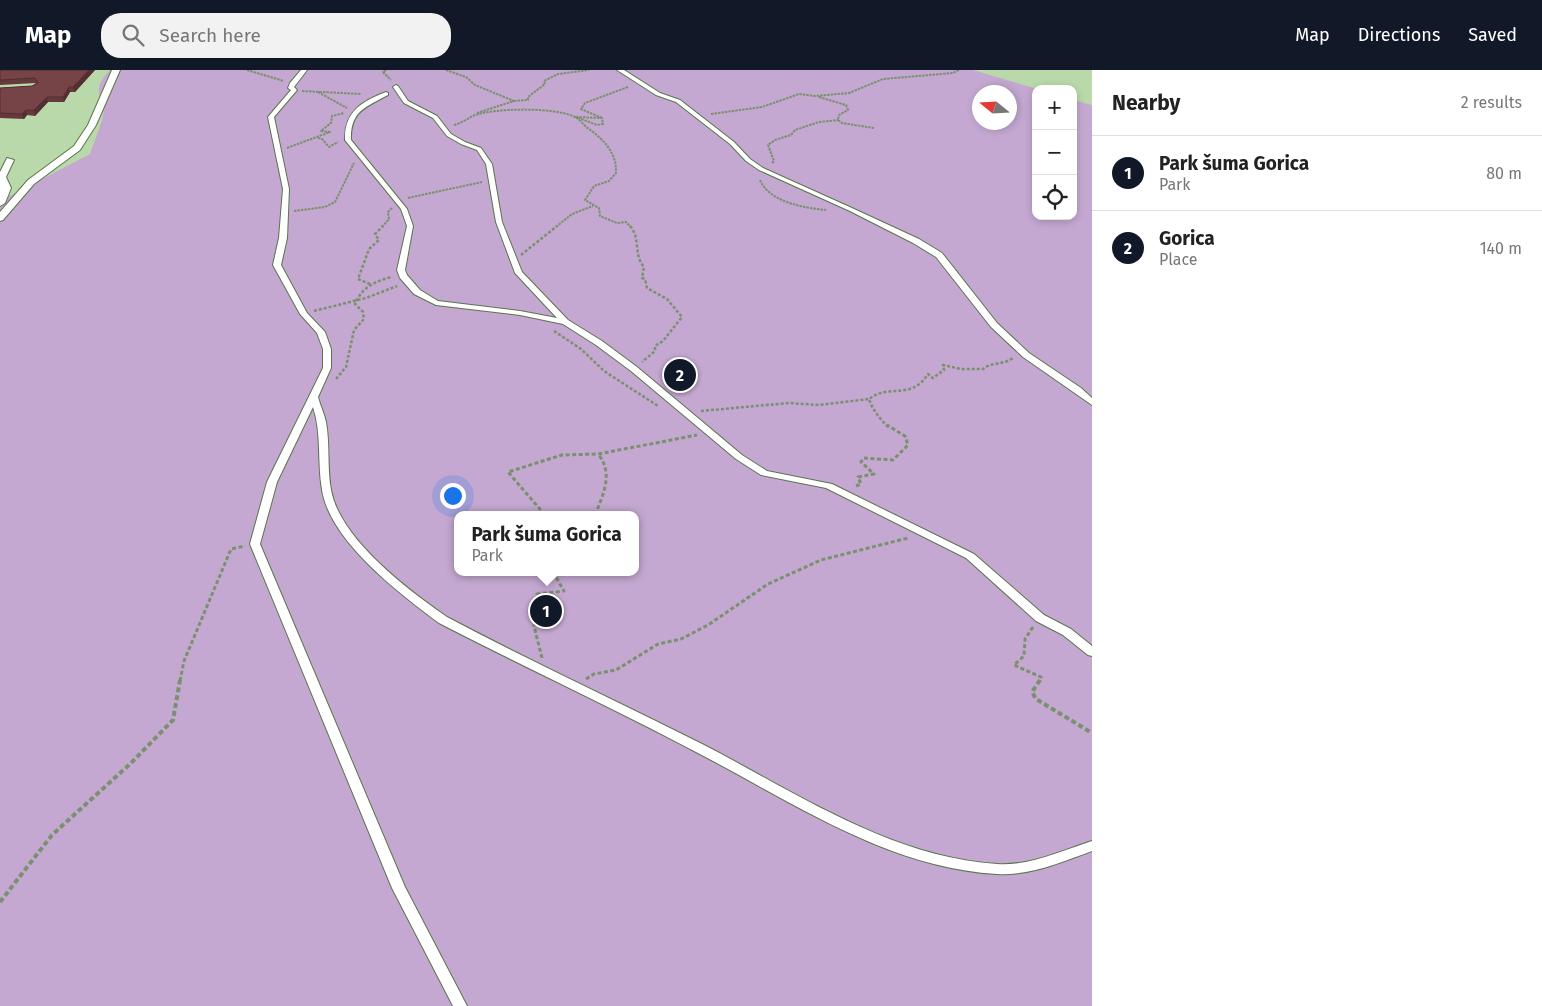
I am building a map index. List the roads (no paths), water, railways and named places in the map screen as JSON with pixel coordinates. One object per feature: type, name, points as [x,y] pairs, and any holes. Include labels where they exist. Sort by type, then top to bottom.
[{"type":"street","points":[[0,218],[31,182],[77,148],[92,125],[116,70]]},
{"type":"street","points":[[304,70],[271,117],[286,190],[283,238],[277,265],[304,314],[321,332],[327,350],[327,368],[272,482],[255,544],[399,888],[460,1006]]},
{"type":"street","points":[[620,70],[658,94],[678,101],[762,170],[855,211],[916,241],[939,255],[994,326],[1026,355],[1078,390],[1092,402]]},
{"type":"street","points":[[396,87],[406,102],[435,117],[444,128],[463,143],[479,149],[489,164],[499,222],[512,260],[519,273],[565,322],[634,369],[739,457],[764,473],[830,486],[850,498],[970,556],[1040,618],[1066,632],[1092,652]]},
{"type":"street","points":[[386,94],[356,111],[346,127],[348,140],[391,192],[407,217],[410,226],[401,270],[403,276],[417,292],[436,303],[565,322]]},
{"type":"street","points":[[0,203],[6,188],[2,177],[10,160]]},
{"type":"street","points":[[312,396],[322,424],[322,457],[329,501],[335,516],[354,540],[413,599],[442,620],[720,759],[812,810],[882,842],[946,862],[998,869],[1019,868],[1092,846]]},
{"type":"place","name":"Gorica","points":[[680,375]]},
{"type":"place","name":"Park šuma Gorica","points":[[546,611]]}]
